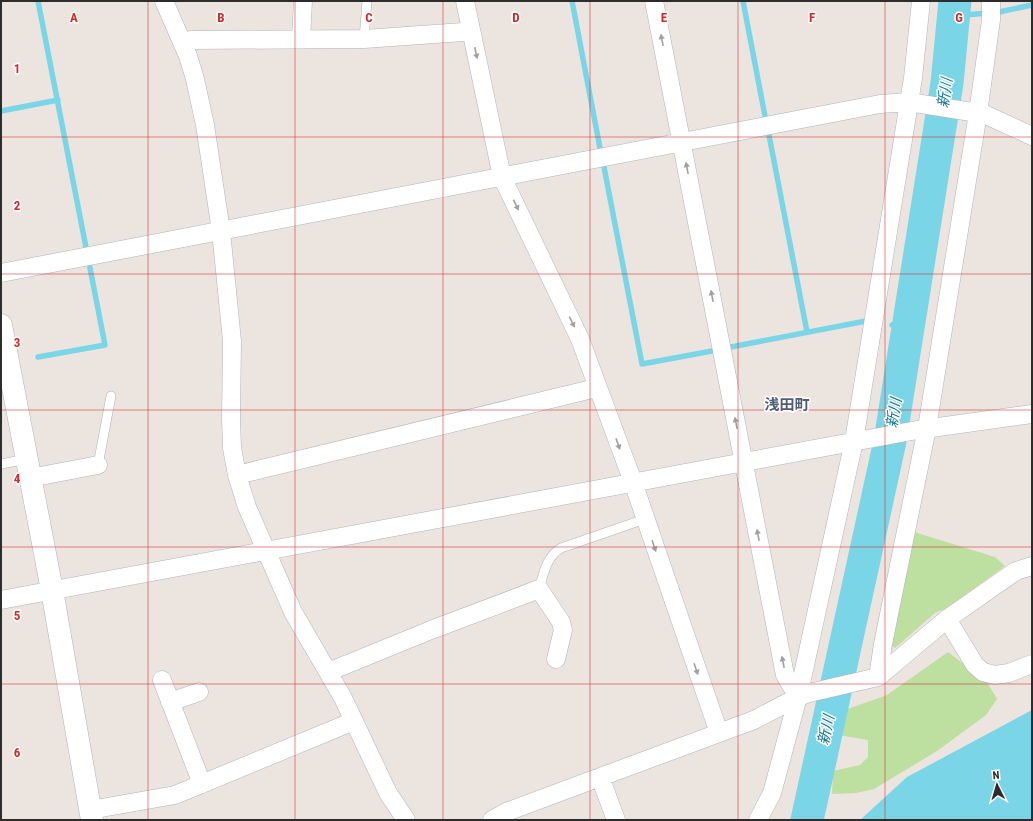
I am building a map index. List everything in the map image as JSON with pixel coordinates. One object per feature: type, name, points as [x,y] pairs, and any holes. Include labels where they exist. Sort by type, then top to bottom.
[{"type":"street","points":[[164,1],[183,43],[201,102],[221,231],[232,341],[232,448],[237,476],[247,507],[293,612],[343,698],[388,793],[406,820]]},
{"type":"street","points":[[301,39],[303,1]]},
{"type":"street","points":[[465,1],[502,177],[580,339],[633,482],[719,733]]},
{"type":"street","points":[[654,1],[785,675],[804,695]]},
{"type":"street","points":[[758,820],[772,793],[804,695],[858,440],[912,103],[921,1]]},
{"type":"street","points":[[871,679],[883,644],[922,429],[991,9]]},
{"type":"street","points":[[183,43],[191,40],[364,39],[462,32],[471,30]]},
{"type":"street","points":[[1,273],[880,104],[912,103],[984,114],[1032,136]]},
{"type":"street","points":[[1,325],[52,590],[91,815],[175,795],[354,721]]},
{"type":"street","points":[[237,476],[598,387]]},
{"type":"street","points":[[1,600],[858,440],[922,429],[1032,414]]},
{"type":"street","points":[[29,468],[98,464]]},
{"type":"street","points":[[492,820],[506,812],[754,720],[804,695],[871,679],[947,619],[1016,571],[1032,566]]},
{"type":"street","points":[[328,672],[416,635],[539,589],[562,622],[563,630],[556,659]]},
{"type":"street","points":[[947,619],[974,665],[983,672],[995,675],[1032,664]]},
{"type":"street","points":[[162,680],[202,784]]},
{"type":"street","points":[[170,702],[199,692]]},
{"type":"street","points":[[600,777],[616,820]]},
{"type":"lane","points":[[364,39],[367,1]]},
{"type":"lane","points":[[98,464],[111,396]]},
{"type":"lane","points":[[1,464],[29,468]]},
{"type":"lane","points":[[539,589],[548,561],[556,551],[645,519]]},
{"type":"green space","points":[[914,532],[995,557],[1005,566],[946,609],[936,612],[895,648],[891,645]]},
{"type":"green space","points":[[948,652],[987,682],[997,699],[986,715],[937,751],[874,789],[856,793],[832,794],[833,771],[860,765],[868,757],[868,740],[838,735],[845,710],[887,695]]},
{"type":"water","points":[[1032,710],[1032,820],[860,820],[907,777]]},
{"type":"waterway","points":[[38,1],[105,345],[38,357]]},
{"type":"waterway","points":[[572,1],[600,148]]},
{"type":"waterway","points":[[743,1],[765,116]]},
{"type":"waterway","name":"新川","points":[[807,820],[890,441],[947,83],[955,1]]},
{"type":"waterway","points":[[954,16],[999,12],[1032,5]]},
{"type":"waterway","points":[[1,111],[58,100]]},
{"type":"waterway","points":[[769,135],[807,332]]},
{"type":"waterway","points":[[604,167],[642,364],[712,351]]},
{"type":"waterway","points":[[731,347],[866,321]]},
{"type":"waterway","points":[[892,325],[908,328]]},
{"type":"district","name":"浅田町","points":[[787,405]]}]
